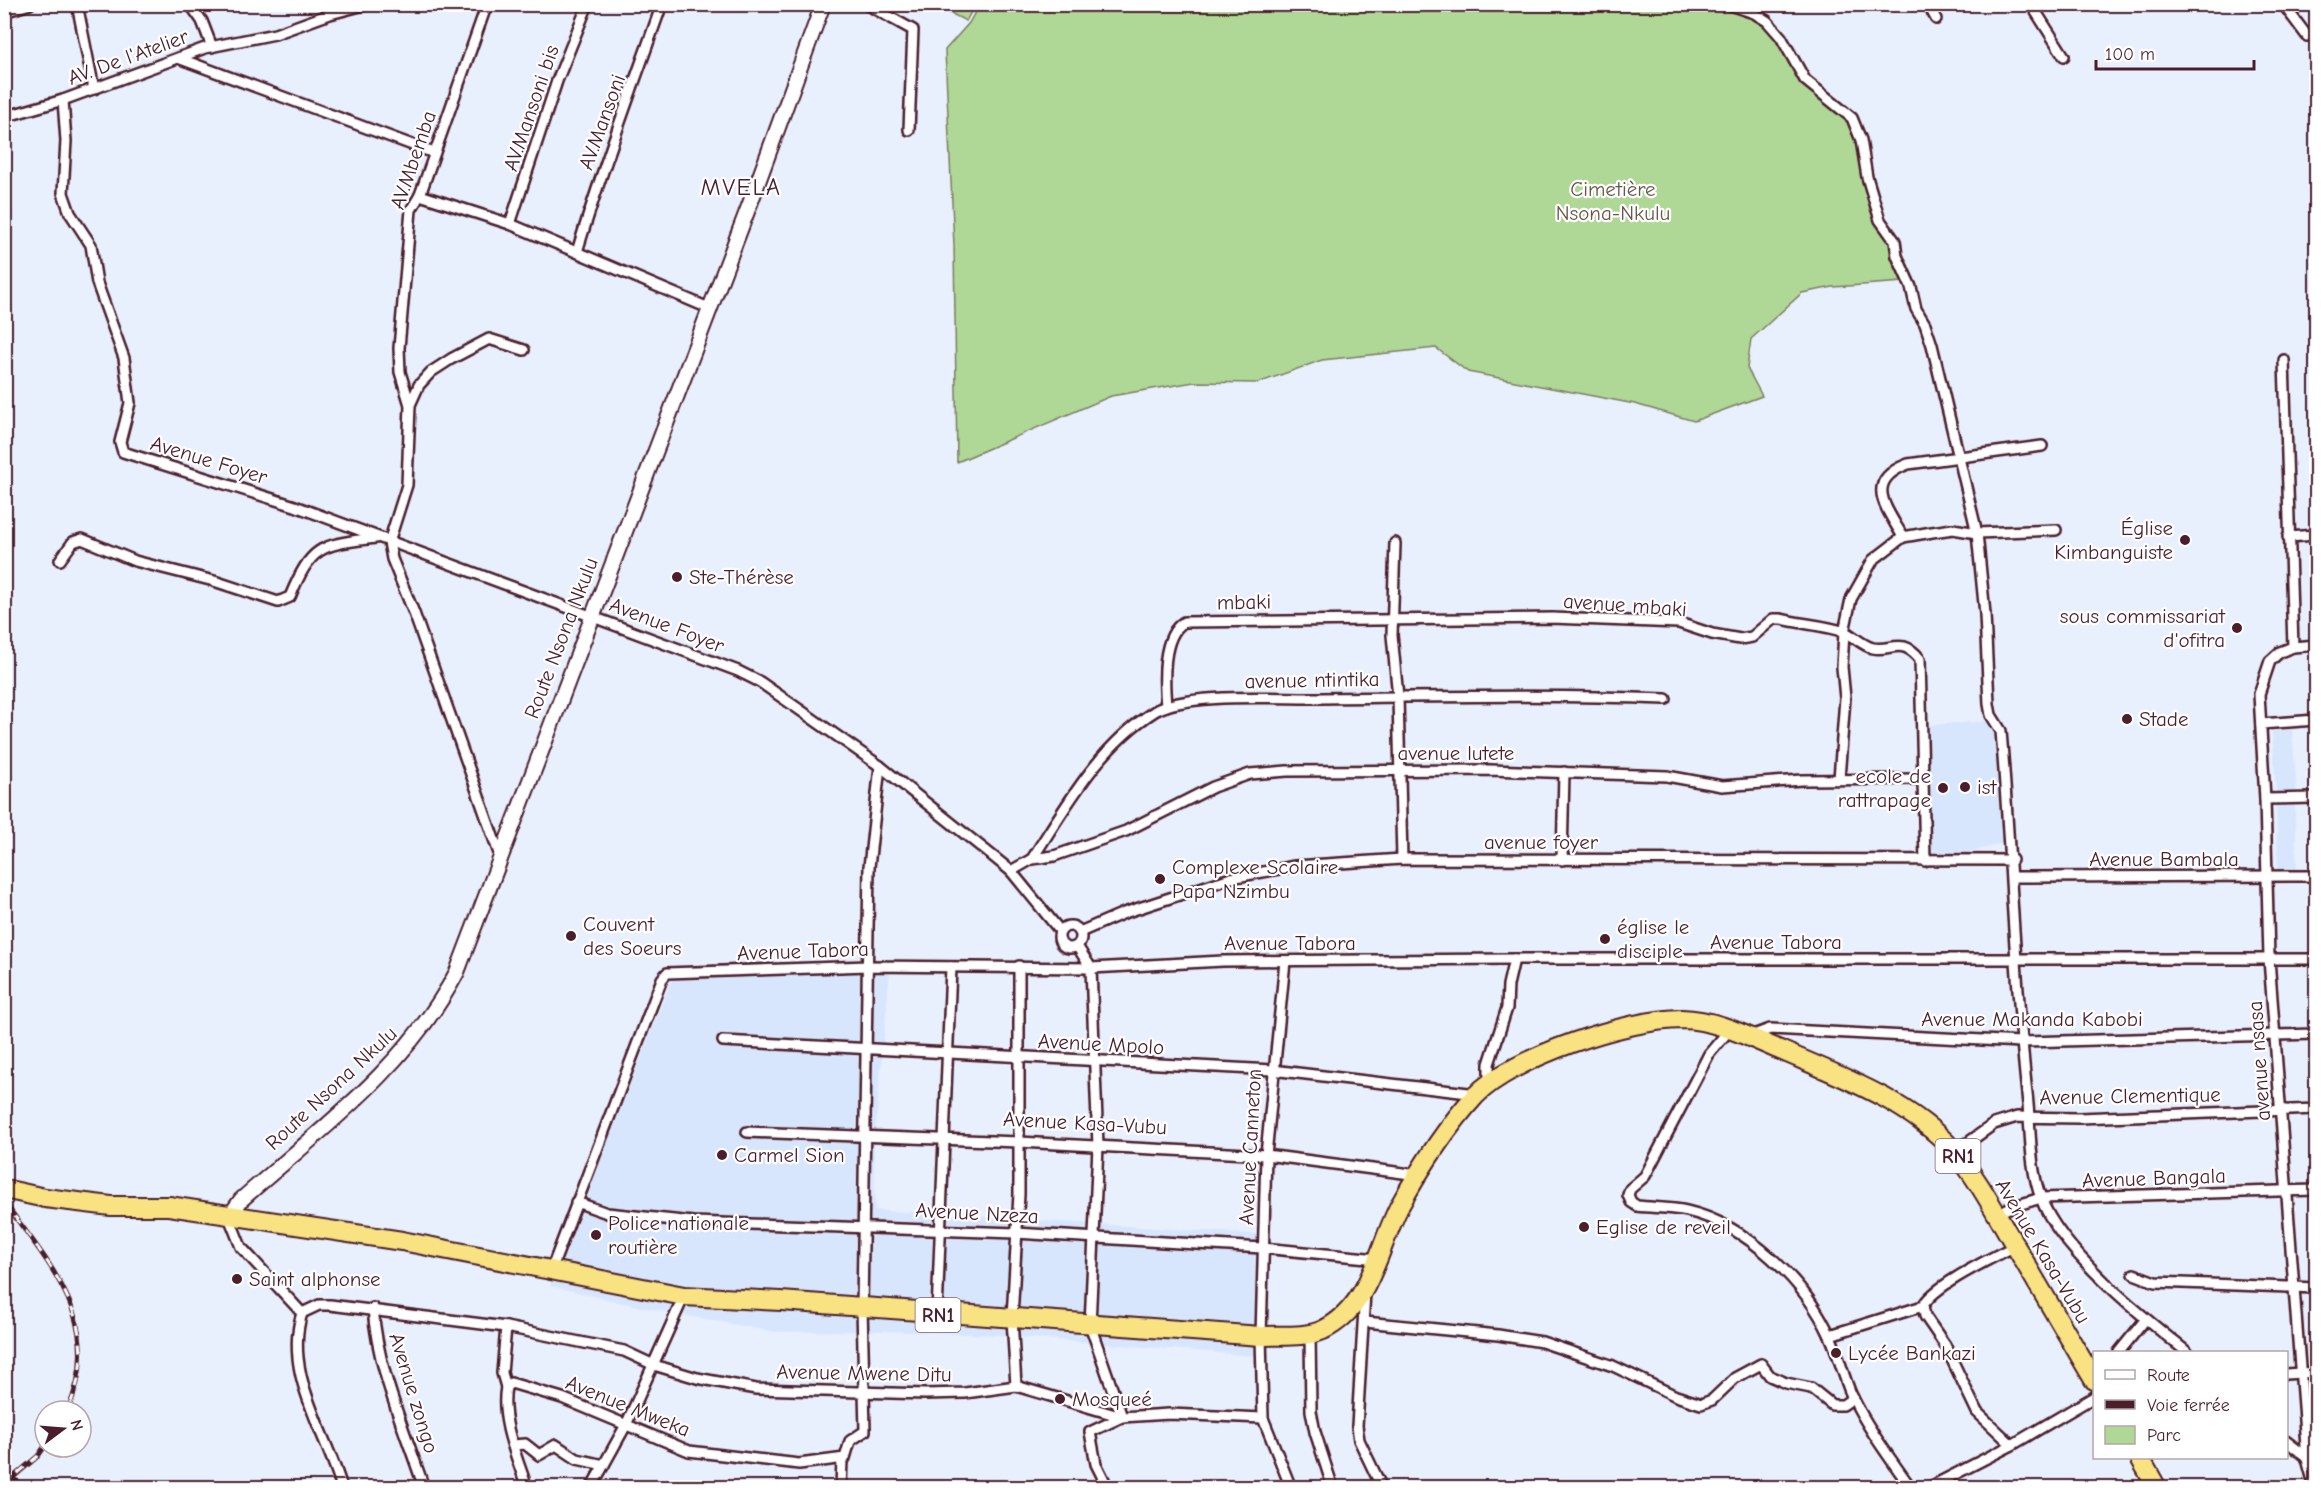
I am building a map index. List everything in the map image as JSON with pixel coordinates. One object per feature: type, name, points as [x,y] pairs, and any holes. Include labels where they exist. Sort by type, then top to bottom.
[{"type":"highway","name":"RN1","points":[[4,1189],[45,1198],[111,1206],[169,1206],[229,1217],[402,1241],[552,1268],[684,1296],[1260,1336],[1310,1334],[1339,1320],[1365,1286],[1398,1209],[1418,1175],[1477,1094],[1493,1080],[1529,1061],[1635,1025],[1683,1019],[1731,1028]]},
{"type":"highway","name":"Avenue Kasa-Vubu","points":[[1731,1028],[1833,1073],[1905,1110],[1932,1129],[1955,1152],[1996,1215],[2093,1378]]},
{"type":"highway","points":[[2141,1459],[2157,1488]]},
{"type":"street","points":[[4,12],[30,4]]},
{"type":"street","points":[[77,4],[94,89]]},
{"type":"street","points":[[190,4],[202,21],[212,47]]},
{"type":"street","name":"AV. De l'Atelier","points":[[4,117],[63,100],[212,47],[275,34],[330,14],[368,4]]},
{"type":"street","name":"AV.Mbemba","points":[[410,405],[400,372],[399,348],[411,210],[420,195],[487,4]]},
{"type":"street","name":"AV.Mansoni bis","points":[[510,224],[557,81],[588,4]]},
{"type":"street","name":"AV.Mansoni","points":[[577,252],[621,114],[640,70],[662,4]]},
{"type":"street","name":"Route Nsona Nkulu","points":[[229,1217],[241,1200],[392,1064],[422,1029],[457,972],[711,309],[823,4]]},
{"type":"street","points":[[866,4],[913,30],[909,130]]},
{"type":"street","points":[[1727,4],[1761,16],[1773,27],[1805,80],[1847,112],[1858,128],[1867,177],[1880,220],[1895,242],[1897,256],[1914,297],[1916,309],[1925,324],[1932,345],[1977,533],[1985,614],[1989,709],[2001,731],[2012,860],[2021,1042],[2031,1145],[2041,1198],[2053,1222],[2072,1247],[2145,1320],[2184,1351]]},
{"type":"street","points":[[1928,4],[1936,19]]},
{"type":"street","points":[[2031,4],[2064,56]]},
{"type":"street","points":[[2283,4],[2307,36]]},
{"type":"street","points":[[178,58],[434,153]]},
{"type":"street","name":"Avenue Foyer","points":[[63,100],[66,141],[63,193],[70,213],[91,244],[97,283],[124,358],[130,403],[120,442],[123,452],[296,506],[592,616],[760,682],[880,766],[1011,871],[1060,931]]},
{"type":"street","points":[[420,195],[510,224],[711,309]]},
{"type":"street","points":[[501,859],[414,613],[392,559],[389,542],[407,485],[410,405],[419,385],[431,372],[474,345],[489,339],[524,350]]},
{"type":"street","points":[[2284,360],[2293,647],[2316,645]]},
{"type":"street","points":[[1903,537],[1881,494],[1884,478],[1908,464],[1960,459],[2042,446]]},
{"type":"street","points":[[1839,778],[1845,698],[1842,667],[1844,632],[1851,599],[1873,560],[1903,537],[1953,530],[1977,533],[2055,530]]},
{"type":"street","points":[[2288,537],[2316,535]]},
{"type":"street","points":[[60,560],[73,542],[82,539],[135,561],[214,581],[278,602],[290,597],[300,572],[320,549],[331,544],[377,538]]},
{"type":"street","points":[[1395,543],[1392,635],[1398,697],[1402,859]]},
{"type":"street","name":"avenue mbaki","points":[[1394,620],[1552,618],[1679,623],[1712,634],[1740,639],[1752,637],[1773,619],[1780,619],[1844,632],[1874,648],[1894,646],[1904,648],[1914,652],[1920,659],[1922,779]]},
{"type":"street","name":"mbaki","points":[[1166,706],[1164,686],[1168,644],[1176,627],[1184,622],[1294,619],[1394,620]]},
{"type":"street","name":"avenue nsasa","points":[[2293,647],[2280,652],[2270,661],[2259,694],[2265,799],[2269,959],[2288,1191],[2299,1373],[2307,1459],[2316,1488]]},
{"type":"street","name":"avenue ntintika","points":[[1032,859],[1078,786],[1113,743],[1166,706],[1222,699],[1478,695],[1666,699]]},
{"type":"street","points":[[2261,724],[2316,720]]},
{"type":"street","points":[[841,1488],[840,1460],[845,1458],[850,1441],[865,1431],[862,1393],[862,1308],[869,867],[880,766]]},
{"type":"street","name":"avenue lutete","points":[[1011,871],[1032,859],[1054,856],[1126,831],[1212,787],[1250,774],[1287,771],[1490,770],[1667,776],[1722,786],[1839,778],[1922,779]]},
{"type":"street","points":[[1562,860],[1564,772]]},
{"type":"street","points":[[1922,779],[1925,861]]},
{"type":"street","points":[[2265,799],[2316,798]]},
{"type":"street","name":"avenue foyer","points":[[1080,932],[1124,913],[1231,878],[1295,866],[1402,859],[2012,860]]},
{"type":"street","name":"Avenue Bambala","points":[[2013,877],[2316,876]]},
{"type":"street","points":[[1070,926],[1080,932],[1081,939],[1077,946],[1070,948],[1062,945],[1059,938],[1060,931],[1070,926]]},
{"type":"street","points":[[1077,946],[1091,968],[1097,1062],[1098,1146],[1090,1325],[1122,1416]]},
{"type":"street","points":[[1493,1080],[1489,1076],[1489,1064],[1505,1013],[1514,959]]},
{"type":"street","name":"Avenue Tabora","points":[[576,1202],[646,1027],[662,978],[670,972],[868,966],[1091,968],[1223,961],[2316,959]]},
{"type":"street","name":"Avenue Canneton","points":[[1263,1419],[1260,1336],[1266,1155],[1272,1070],[1285,962]]},
{"type":"street","points":[[1019,966],[1019,1142],[1012,1318],[1016,1386],[1122,1416],[1169,1414],[1263,1419],[1291,1488]]},
{"type":"street","points":[[937,1314],[946,1139],[951,967]]},
{"type":"street","points":[[1731,1028],[1709,1054],[1646,1176],[1630,1189],[1628,1195],[1631,1202],[1637,1206],[1687,1211],[1717,1223],[1778,1263],[1800,1285],[1830,1335],[1853,1398],[1877,1440],[1911,1488]]},
{"type":"street","name":"Avenue Makanda Kabobi","points":[[1749,1037],[1770,1029],[2021,1042],[2316,1034]]},
{"type":"street","name":"Avenue Mpolo","points":[[723,1041],[1272,1070],[1477,1094]]},
{"type":"street","name":"Avenue Clementique","points":[[1955,1152],[1994,1124],[2005,1120],[2030,1117],[2079,1118],[2316,1109]]},
{"type":"street","name":"Avenue Kasa-Vubu","points":[[747,1132],[1019,1142],[1266,1155],[1418,1175]]},
{"type":"street","name":"Avenue Bangala","points":[[1996,1215],[2011,1207],[2041,1198],[2316,1190]]},
{"type":"street","points":[[552,1268],[576,1202]]},
{"type":"street","name":"Avenue Nzeza","points":[[576,1202],[607,1213],[693,1222],[942,1229],[1262,1248],[1378,1259]]},
{"type":"street","points":[[229,1217],[241,1247],[302,1313],[297,1330],[299,1368],[310,1406],[342,1488]]},
{"type":"street","points":[[2012,1445],[1977,1412],[1945,1345],[1925,1316],[1923,1306],[1926,1299],[1955,1279],[2015,1246]]},
{"type":"street","points":[[2134,1274],[2155,1282],[2316,1288]]},
{"type":"street","points":[[1365,1286],[1365,1322],[1359,1373],[1357,1426],[1359,1440],[1382,1488]]},
{"type":"street","points":[[591,1488],[626,1425],[684,1296]]},
{"type":"street","name":"Avenue Mwene Ditu","points":[[302,1313],[325,1304],[374,1308],[506,1327],[624,1351],[654,1365],[697,1378],[756,1389],[862,1393],[965,1393],[1016,1386]]},
{"type":"street","points":[[1830,1335],[1923,1306]]},
{"type":"street","name":"Avenue zongo","points":[[374,1308],[375,1327],[388,1378],[424,1488]]},
{"type":"street","points":[[2121,1351],[2145,1320]]},
{"type":"street","points":[[1365,1322],[1498,1335],[1542,1342],[1613,1366],[1676,1396],[1701,1404],[1712,1400],[1735,1378],[1761,1364],[1770,1376],[1786,1383],[1811,1388],[1832,1406],[1843,1405],[1853,1398]]},
{"type":"street","points":[[506,1327],[502,1373],[510,1385],[505,1406],[513,1445],[527,1488]]},
{"type":"street","points":[[1310,1334],[1311,1411],[1315,1432],[1333,1488]]},
{"type":"street","points":[[2288,1374],[2316,1372]]},
{"type":"street","name":"Avenue Mweka","points":[[510,1385],[562,1398],[689,1451],[799,1464],[840,1460]]},
{"type":"street","points":[[1928,1488],[2012,1445],[2093,1398]]},
{"type":"street","points":[[1108,1488],[1096,1464],[1090,1432],[1122,1416]]},
{"type":"street","points":[[2288,1443],[2316,1464]]},
{"type":"street","points":[[513,1445],[525,1444],[539,1455],[556,1445],[577,1459],[604,1465]]},
{"type":"street","points":[[9,1482],[19,1488]]},
{"type":"shaded area","name":"ist","points":[[1989,721],[1997,732],[2007,842],[1958,856],[1932,856],[1928,850],[1926,725]]},
{"type":"shaded area","points":[[2292,729],[2297,792],[2276,793],[2272,731]]},
{"type":"shaded area","points":[[2295,804],[2297,870],[2278,871],[2276,805]]},
{"type":"shaded area","points":[[891,961],[874,1147],[875,1210],[1270,1235],[1269,1357],[994,1335],[882,1331],[775,1332],[644,1308],[550,1286],[671,981],[722,967]]},
{"type":"green space","points":[[934,5],[975,5],[966,21]]},
{"type":"green space","name":"Cimetière Nsona-Nkulu","points":[[979,5],[1718,5],[1768,25],[1806,86],[1849,119],[1876,219],[1892,245],[1904,282],[1833,287],[1802,293],[1751,339],[1747,368],[1762,396],[1694,421],[1635,404],[1468,372],[1436,348],[1322,360],[1258,383],[1194,382],[1111,396],[957,462],[954,246],[945,50],[969,23]]},
{"type":"railway","points":[[4,1202],[55,1274],[68,1299],[77,1325],[81,1352],[78,1381],[71,1399]]},
{"type":"railway","points":[[4,1485],[34,1459]]},
{"type":"place","name":"Église Kimbanguiste","points":[[2185,540]]},
{"type":"place","name":"Ste-Thérèse","points":[[677,577]]},
{"type":"place","name":"sous commissariat d'ofitra","points":[[2237,628]]},
{"type":"place","name":"Stade","points":[[2127,719]]},
{"type":"place","name":"ist","points":[[1965,787]]},
{"type":"place","name":"ecole de rattrapage","points":[[1943,788]]},
{"type":"place","name":"Complexe Scolaire Papa Nzimbu","points":[[1160,879]]},
{"type":"place","name":"Couvent des Soeurs","points":[[571,936]]},
{"type":"place","name":"église le disciple","points":[[1605,939]]},
{"type":"place","name":"Carmel Sion","points":[[722,1155]]},
{"type":"place","name":"Eglise de reveil","points":[[1584,1227]]},
{"type":"place","name":"Police nationale routière","points":[[596,1235]]},
{"type":"place","name":"Saint alphonse","points":[[237,1279]]},
{"type":"place","name":"Lycée Bankazi","points":[[1836,1353]]},
{"type":"place","name":"Mosqueé","points":[[1060,1399]]},
{"type":"district","name":"MVELA","points":[[741,187]]}]
